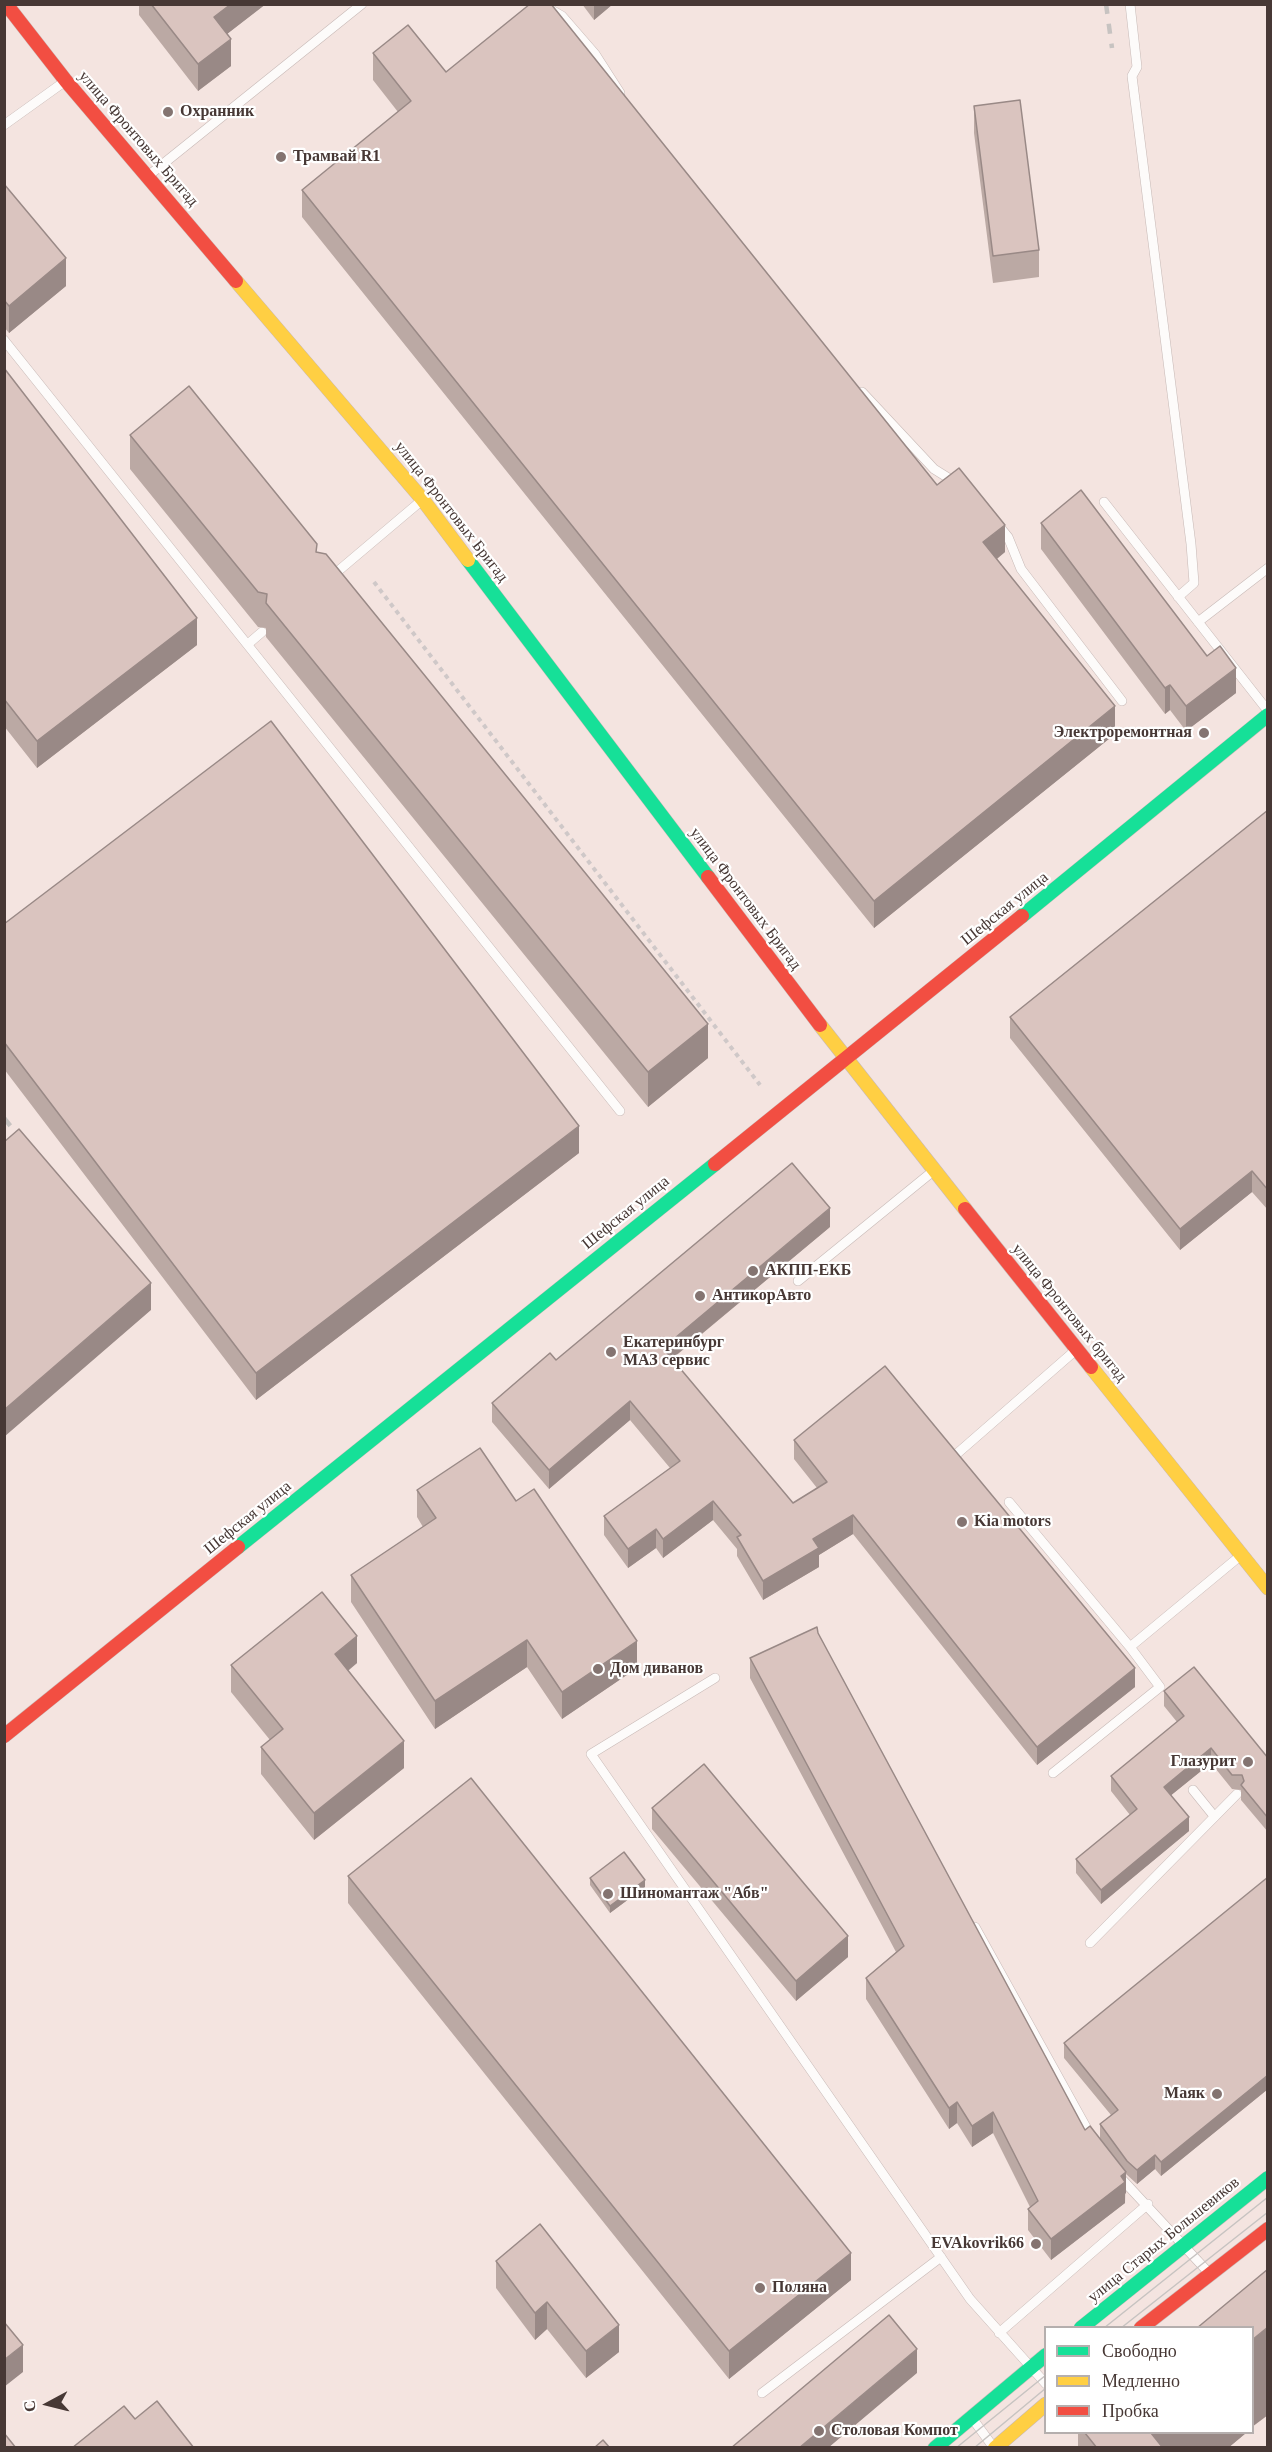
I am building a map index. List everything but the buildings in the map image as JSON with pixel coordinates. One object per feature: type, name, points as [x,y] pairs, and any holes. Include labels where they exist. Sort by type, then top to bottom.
[{"type":"main road","name":"улица Фронтовых Бригад","points":[[6,4],[66,81],[423,500],[846,1059]]},
{"type":"main road","name":"Шефская улица","points":[[4,1736],[846,1059],[1268,713]]},
{"type":"main road","name":"улица Фронтовых бригад","points":[[846,1059],[1268,1588]]},
{"type":"main road","name":"улица Старых Большевиков","points":[[1084,2326],[1268,2178]]},
{"type":"main road","points":[[1143,2326],[1268,2229]]},
{"type":"main road","points":[[935,2448],[1044,2357]]},
{"type":"main road","points":[[994,2448],[1044,2406]]},
{"type":"lane","points":[[148,176],[362,4]]},
{"type":"lane","points":[[541,4],[562,16],[596,54],[626,103]]},
{"type":"lane","points":[[1130,4],[1137,67],[1132,76],[1193,563],[1194,583],[1178,597]]},
{"type":"lane","points":[[4,125],[66,81]]},
{"type":"lane","points":[[4,340],[620,1111]]},
{"type":"lane","points":[[853,382],[934,469],[966,492]]},
{"type":"lane","points":[[322,584],[423,500]]},
{"type":"lane","points":[[1104,502],[1268,713]]},
{"type":"lane","points":[[995,521],[1008,537],[1021,569],[1122,701]]},
{"type":"lane","points":[[1198,622],[1268,568]]},
{"type":"lane","points":[[248,644],[262,632]]},
{"type":"lane","points":[[798,1281],[934,1171]]},
{"type":"lane","points":[[952,1458],[1077,1349]]},
{"type":"lane","points":[[1009,1502],[1130,1647],[1160,1687],[1053,1773]]},
{"type":"lane","points":[[1130,1647],[1242,1555]]},
{"type":"lane","points":[[715,1678],[591,1754],[941,2257],[999,2333],[1044,2382]]},
{"type":"lane","points":[[1194,1790],[1214,1816]]},
{"type":"lane","points":[[1090,1943],[1237,1794]]},
{"type":"lane","points":[[969,1914],[1096,2144]]},
{"type":"lane","points":[[1116,2171],[1209,2273]]},
{"type":"lane","points":[[999,2333],[1148,2204]]},
{"type":"lane","points":[[762,2392],[941,2257]]},
{"type":"lane","points":[[972,2418],[994,2448]]},
{"type":"path","points":[[374,582],[760,1085]]},
{"type":"tram line","points":[[1107,2326],[1268,2197]]},
{"type":"tram line","points":[[1124,2326],[1268,2212]]},
{"type":"tram line","points":[[956,2448],[1044,2377]]},
{"type":"tram line","points":[[974,2448],[1044,2390]]},
{"type":"railway","points":[[1106,4],[1112,48]]},
{"type":"railway","points":[[4,1118],[25,1144]]},
{"type":"traffic: fast","points":[[468,560],[708,877]]},
{"type":"traffic: fast","points":[[1022,916],[1268,715]]},
{"type":"traffic: fast","points":[[238,1547],[715,1164]]},
{"type":"traffic: fast","points":[[1083,2326],[1268,2178]]},
{"type":"traffic: fast","points":[[935,2448],[1044,2357]]},
{"type":"traffic: slow","points":[[236,281],[423,500],[468,560]]},
{"type":"traffic: slow","points":[[820,1025],[965,1209]]},
{"type":"traffic: slow","points":[[1091,1367],[1268,1588]]},
{"type":"traffic: slow","points":[[995,2448],[1044,2406]]},
{"type":"traffic: jam","points":[[6,4],[66,81],[236,281]]},
{"type":"traffic: jam","points":[[708,877],[820,1025]]},
{"type":"traffic: jam","points":[[715,1164],[1022,916]]},
{"type":"traffic: jam","points":[[965,1209],[1091,1367]]},
{"type":"traffic: jam","points":[[4,1736],[238,1547]]},
{"type":"traffic: jam","points":[[1144,2326],[1268,2229]]},
{"type":"place","name":"Охранник","points":[[168,112]]},
{"type":"place","name":"Трамвай R1","points":[[281,157]]},
{"type":"place","name":"Электроремонтная","points":[[1204,733]]},
{"type":"place","name":"АКПП-ЕКБ","points":[[753,1271]]},
{"type":"place","name":"АнтикорАвто","points":[[700,1296]]},
{"type":"place","name":"Екатеринбург МАЗ сервис","points":[[611,1352]]},
{"type":"place","name":"Kia motors","points":[[962,1522]]},
{"type":"place","name":"Дом диванов","points":[[598,1669]]},
{"type":"place","name":"Глазурит","points":[[1248,1762]]},
{"type":"place","name":"Шиномантаж \"Абв\"","points":[[608,1894]]},
{"type":"place","name":"Маяк","points":[[1217,2094]]},
{"type":"place","name":"EVAkovrik66","points":[[1036,2244]]},
{"type":"place","name":"Поляна","points":[[760,2288]]},
{"type":"place","name":"Столовая Компот","points":[[819,2431]]}]
